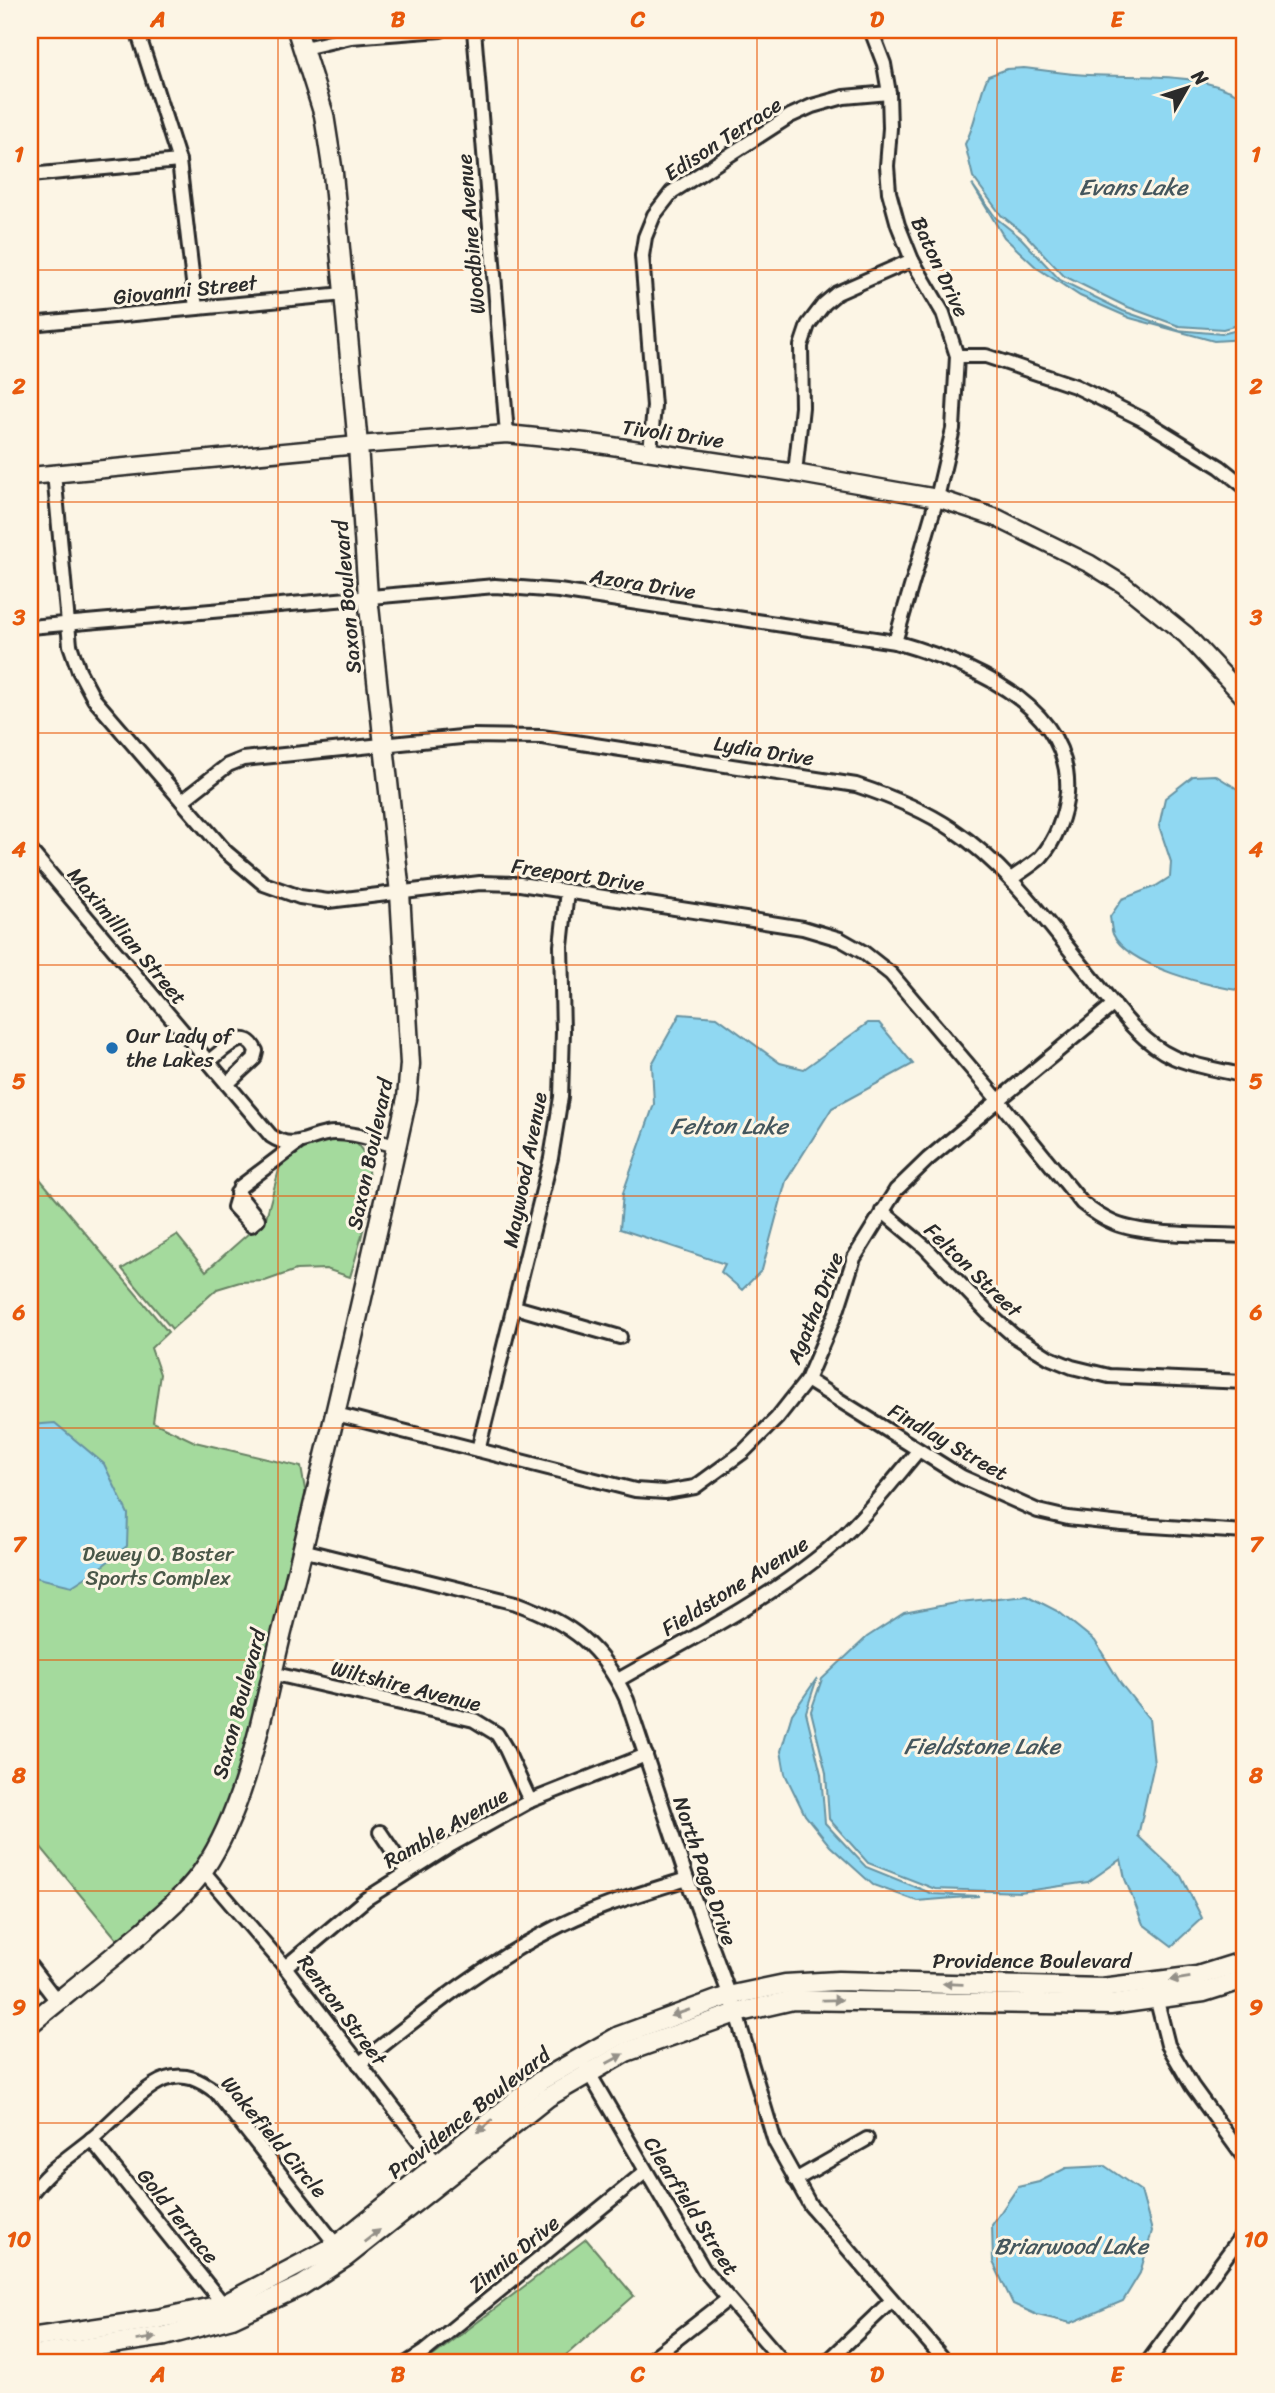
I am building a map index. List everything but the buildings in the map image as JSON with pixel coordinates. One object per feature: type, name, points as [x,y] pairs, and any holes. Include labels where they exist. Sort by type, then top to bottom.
[{"type":"main road","name":"Saxon Boulevard","points":[[30,2024],[160,1917],[202,1871],[222,1839],[236,1803],[271,1673],[336,1414],[407,1098],[410,1064],[400,893],[368,597],[358,445],[333,173],[326,126],[297,30]]},
{"type":"main road","name":"Providence Boulevard","points":[[1154,1992],[1245,1961]]},
{"type":"main road","name":"Providence Boulevard","points":[[30,2356],[165,2336],[228,2311],[341,2251],[442,2171],[540,2081],[585,2065],[619,2036],[732,2005],[785,1984],[838,1981],[1204,1992],[1245,1979]]},
{"type":"main road","name":"Providence Boulevard","points":[[30,2338],[228,2311]]},
{"type":"street","points":[[137,30],[179,160],[196,308]]},
{"type":"street","points":[[304,48],[351,37],[441,30]]},
{"type":"street","name":"Woodbine Avenue","points":[[474,30],[507,434]]},
{"type":"street","name":"Baton Drive","points":[[871,30],[884,64],[889,93],[889,192],[912,260],[943,313],[957,356],[953,429],[937,498],[895,642]]},
{"type":"street","name":"Edison Terrace","points":[[650,452],[654,406],[642,256],[645,237],[654,215],[672,192],[790,116],[811,106],[844,97],[889,93]]},
{"type":"street","points":[[30,175],[179,160]]},
{"type":"street","points":[[795,473],[802,407],[801,345],[808,325],[824,304],[838,293],[912,260]]},
{"type":"street","name":"Giovanni Street","points":[[30,324],[344,294]]},
{"type":"street","points":[[957,356],[986,356],[1075,386],[1142,419],[1220,467],[1245,487]]},
{"type":"street","name":"Tivoli Drive","points":[[30,476],[358,445],[507,434],[795,473],[937,498],[997,518],[1090,564],[1124,586],[1186,635],[1245,698]]},
{"type":"street","name":"Freeport Drive","points":[[54,473],[70,645],[79,671],[94,699],[226,852],[264,884],[300,897],[328,901],[480,883],[520,884],[803,928],[840,939],[863,952],[891,974],[1082,1203],[1099,1216],[1116,1224],[1145,1230],[1245,1236]]},
{"type":"street","name":"Azora Drive","points":[[30,627],[495,586],[559,591],[895,642],[934,653],[1006,689],[1037,712],[1059,742],[1067,782],[1066,806],[1055,837],[1040,858],[1011,879]]},
{"type":"street","name":"Lydia Drive","points":[[183,801],[228,765],[243,759],[471,736],[542,737],[856,785],[899,799],[951,828],[984,853],[1011,879],[1114,1004],[1157,1048],[1174,1058],[1245,1076]]},
{"type":"street","name":"Maximillian Street","points":[[30,850],[271,1136],[279,1141],[298,1143]]},
{"type":"street","name":"Maywood Avenue","points":[[478,1450],[551,1157],[561,1097],[561,946],[567,891]]},
{"type":"street","name":"Agatha Drive","points":[[336,1414],[635,1490],[665,1492],[695,1487],[743,1452],[807,1380],[838,1308],[854,1258],[896,1190],[928,1159],[1114,1004]]},
{"type":"street","points":[[208,1062],[239,1039],[248,1039],[251,1042],[257,1055],[226,1084]]},
{"type":"street","points":[[237,1193],[240,1187],[298,1143],[311,1137],[334,1133],[396,1146]]},
{"type":"street","name":"Felton Street","points":[[882,1211],[925,1247],[988,1313],[1013,1335],[1050,1358],[1072,1367],[1109,1376],[1245,1382]]},
{"type":"street","points":[[515,1307],[620,1337]]},
{"type":"street","name":"Findlay Street","points":[[807,1380],[962,1478],[1038,1511],[1068,1518],[1122,1524],[1245,1532]]},
{"type":"street","name":"Fieldstone Avenue","points":[[618,1680],[770,1592],[817,1560],[854,1527],[918,1451]]},
{"type":"street","name":"North Page Drive","points":[[302,1550],[516,1603],[547,1614],[593,1646],[618,1680],[646,1755],[732,2005],[775,2142],[810,2204],[947,2363]]},
{"type":"street","name":"Wiltshire Avenue","points":[[271,1673],[474,1720],[497,1734],[530,1801]]},
{"type":"street","name":"Ramble Avenue","points":[[285,1966],[330,1927],[407,1872],[530,1801],[646,1755]]},
{"type":"street","points":[[380,1832],[407,1872]]},
{"type":"street","name":"Renton Street","points":[[202,1871],[285,1966],[442,2171]]},
{"type":"street","points":[[359,2064],[493,1962],[548,1931],[604,1906],[687,1879]]},
{"type":"street","points":[[30,1966],[57,2001]]},
{"type":"street","points":[[1154,1992],[1168,2045],[1192,2086],[1245,2159]]},
{"type":"street","name":"Clearfield Street","points":[[585,2065],[704,2270],[784,2363]]},
{"type":"street","name":"Wakefield Circle","points":[[30,2195],[59,2163],[154,2084],[167,2078],[186,2076],[200,2080],[216,2092],[341,2251]]},
{"type":"street","name":"Gold Terrace","points":[[91,2139],[228,2311]]},
{"type":"street","points":[[795,2180],[867,2139]]},
{"type":"street","name":"Zinnia Drive","points":[[407,2363],[645,2172]]},
{"type":"street","points":[[1147,2363],[1245,2231]]},
{"type":"street","points":[[646,2363],[728,2299]]},
{"type":"street","points":[[826,2363],[891,2301]]},
{"type":"green space","points":[[334,1138],[354,1141],[362,1149],[368,1174],[366,1219],[350,1277],[326,1269],[296,1270],[265,1281],[240,1282],[217,1289],[172,1329],[122,1269],[177,1235],[206,1271],[266,1218],[280,1166],[311,1144]]},
{"type":"green space","name":"Dewey O. Boster Sports Complex","points":[[30,1167],[168,1332],[151,1348],[160,1374],[153,1422],[195,1442],[301,1467],[307,1501],[243,1760],[225,1819],[204,1857],[181,1887],[120,1943],[30,1834]]},
{"type":"green space","points":[[586,2239],[634,2296],[557,2363],[424,2363]]},
{"type":"water","name":"Evans Lake","points":[[1024,68],[1080,74],[1188,79],[1226,89],[1245,98],[1245,323],[1223,329],[1179,326],[1125,306],[1064,276],[1025,234],[1001,215],[973,177],[965,144],[988,76],[1007,69]]},
{"type":"water","points":[[972,184],[996,218],[1021,238],[1060,280],[1123,311],[1177,330],[1222,334],[1245,328],[1245,339],[1214,341],[1130,318],[1080,296],[1037,268],[1004,237]]},
{"type":"water","points":[[1215,775],[1239,790],[1245,800],[1245,991],[1193,980],[1152,965],[1121,946],[1111,928],[1110,917],[1122,899],[1156,886],[1170,877],[1171,862],[1159,826],[1165,798],[1193,776]]},
{"type":"water","name":"Felton Lake","points":[[680,1014],[717,1017],[780,1063],[804,1069],[868,1023],[879,1023],[913,1064],[832,1108],[786,1181],[762,1270],[742,1290],[721,1272],[725,1264],[620,1229],[623,1193],[654,1104],[652,1064]]},
{"type":"water","points":[[55,1423],[104,1464],[128,1514],[127,1546],[72,1586],[30,1576],[30,1425]]},
{"type":"water","name":"Fieldstone Lake","points":[[1026,1595],[1059,1612],[1095,1641],[1121,1684],[1149,1719],[1154,1764],[1138,1836],[1181,1876],[1202,1918],[1172,1946],[1143,1924],[1125,1879],[1121,1859],[1088,1882],[1020,1892],[935,1889],[868,1863],[829,1819],[826,1773],[811,1711],[822,1679],[867,1637],[904,1613],[960,1602]]},
{"type":"water","points":[[817,1678],[806,1712],[821,1774],[825,1823],[866,1867],[933,1894],[979,1896],[917,1901],[873,1885],[830,1846],[805,1815],[785,1774],[781,1751],[792,1714]]},
{"type":"water","name":"Briarwood Lake","points":[[1105,2166],[1141,2191],[1152,2231],[1140,2273],[1123,2301],[1071,2323],[1037,2315],[1013,2304],[993,2262],[992,2225],[1018,2187],[1039,2182],[1066,2168]]},
{"type":"place","name":"Our Lady of the Lakes","points":[[112,1048]]}]
